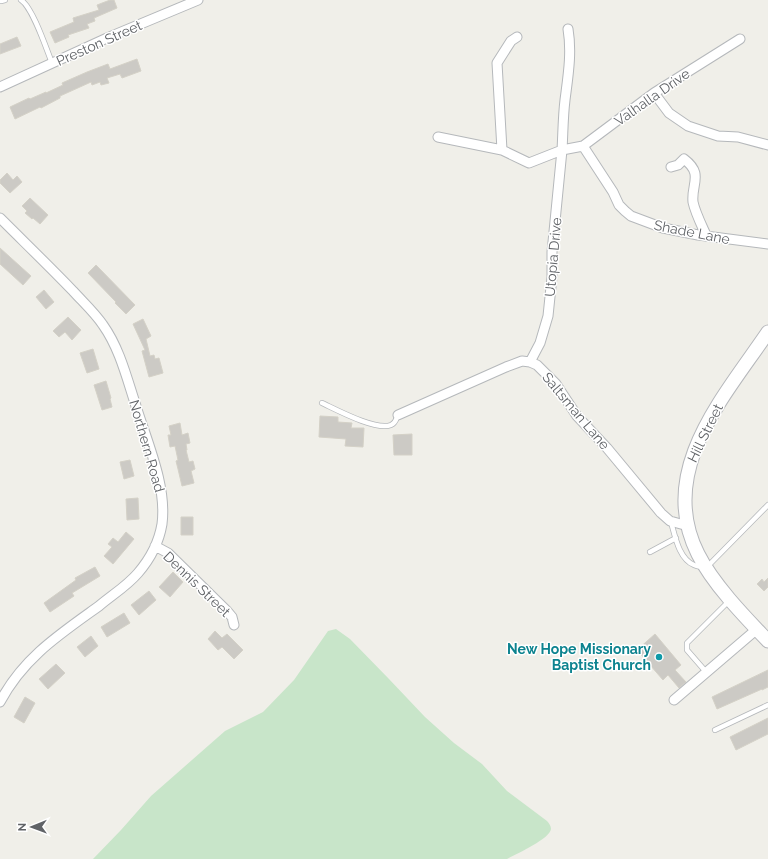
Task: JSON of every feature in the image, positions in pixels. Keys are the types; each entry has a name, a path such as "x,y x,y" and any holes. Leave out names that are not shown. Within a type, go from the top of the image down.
{"street":[{"name":"Preston Street","path":"0,87 198,0"},
{"path":"562,150 565,98 570,52 568,29"},
{"path":"502,150 497,63 511,41 517,37"},
{"name":"Valhalla Drive","path":"438,137 502,150 529,163 562,150 583,146 654,93 740,38"},
{"path":"654,93 669,113 688,126 718,136 738,137 768,145"},
{"name":"Shade Lane","path":"583,146 613,192 619,205 625,212 639,220 663,228 768,244"},
{"name":"Utopia Drive","path":"530,362 540,343 548,316 552,277 552,252 562,150"},
{"path":"671,167 678,165 684,159 691,164 696,180 693,202 706,235"},
{"name":"Northern Road","path":"0,218 94,314 110,335 116,347 151,455 159,482 162,510 162,524 159,538 147,562 129,582 28,661 11,682 0,702"},
{"name":"Hill Street","path":"768,332 715,411 697,443 690,460 686,477 684,509 692,540 706,568 731,600 768,641"},
{"name":"Saltsman Lane","path":"398,415 506,367 522,361 530,362 537,365 556,384 577,416 607,448 661,513 670,521 688,526"},
{"name":"Dennis Street","path":"155,546 168,553 227,611 232,617 234,625"},
{"path":"674,700 756,629"}],"lane":[{"path":"21,0 25,3 35,21 52,63"},
{"path":"322,403 373,425 391,425 396,422 398,415"},
{"path":"670,521 682,555 687,561 694,565 706,568 768,505"},
{"path":"650,552 676,538"},
{"path":"707,672 687,650 688,643 731,600"},
{"path":"715,730 768,705"}],"green space":[{"path":"336,629 350,639 425,717 454,743 482,764 507,791 547,821 551,828 549,833 539,842 507,859 93,859 151,796 225,731 263,712 294,680 328,631"}],"building":[{"path":"114,0 117,8 94,18 95,21 87,24 89,28 68,35 69,37 55,43 50,32 74,22 73,18 99,10 97,5"},
{"path":"17,37 21,46 0,54 0,44"},
{"path":"137,59 141,71 122,78 120,74 107,78 109,83 101,85 100,82 92,85 91,82 60,96 60,98 41,108 40,107 15,119 10,107 29,98 30,99 46,93 63,85 62,83 108,64 110,69"},
{"path":"7,173 13,180 17,176 22,182 10,193 0,183 0,180"},
{"path":"30,198 48,215 40,224 25,213 27,211 22,206"},
{"path":"0,248 31,276 23,285 0,264"},
{"path":"96,265 135,305 126,314 88,273"},
{"path":"44,290 54,302 46,309 36,297"},
{"path":"68,317 81,330 72,340 65,332 59,337 53,331"},
{"path":"143,319 151,336 146,339 150,356 154,355 155,359 159,358 163,373 149,377 142,351 145,350 133,324"},
{"path":"93,349 99,369 87,373 80,353"},
{"path":"106,381 112,407 102,410 94,385"},
{"path":"320,416 338,417 338,422 352,423 351,428 364,428 363,447 345,446 346,439 319,437"},
{"path":"180,423 182,435 188,433 190,443 186,444 186,450 189,462 193,461 195,469 191,471 194,483 182,486 176,461 178,460 175,446 170,447 168,435 171,435 169,426"},
{"path":"412,434 412,455 394,455 393,435"},
{"path":"130,460 134,476 124,479 120,462"},
{"path":"138,498 139,519 127,520 126,499"},
{"path":"181,517 193,517 193,535 181,535"},
{"path":"126,532 134,539 113,564 104,556 112,547 108,544 113,538 118,542"},
{"path":"95,567 100,576 72,593 74,596 50,612 44,603 76,580 75,578"},
{"path":"173,572 183,582 170,597 159,587"},
{"path":"768,578 768,587 764,591 757,584 762,579 764,582"},
{"path":"149,591 156,600 139,615 131,605"},
{"path":"124,613 130,623 107,637 101,627"},
{"path":"215,631 222,638 227,634 243,650 234,659 222,647 218,650 208,639"},
{"name":"New Hope Missionary Baptist Church","path":"655,634 681,665 675,670 686,682 679,688 668,675 663,680 637,650"},
{"path":"91,636 98,646 85,657 77,647"},
{"path":"56,664 65,673 48,689 39,679"},
{"path":"768,670 768,687 717,709 712,697"},
{"path":"25,697 35,703 24,723 14,717"},
{"path":"768,718 768,734 736,750 730,737"}],"place":[{"name":"New Hope Missionary Baptist Church","path":"659,657"}]}
